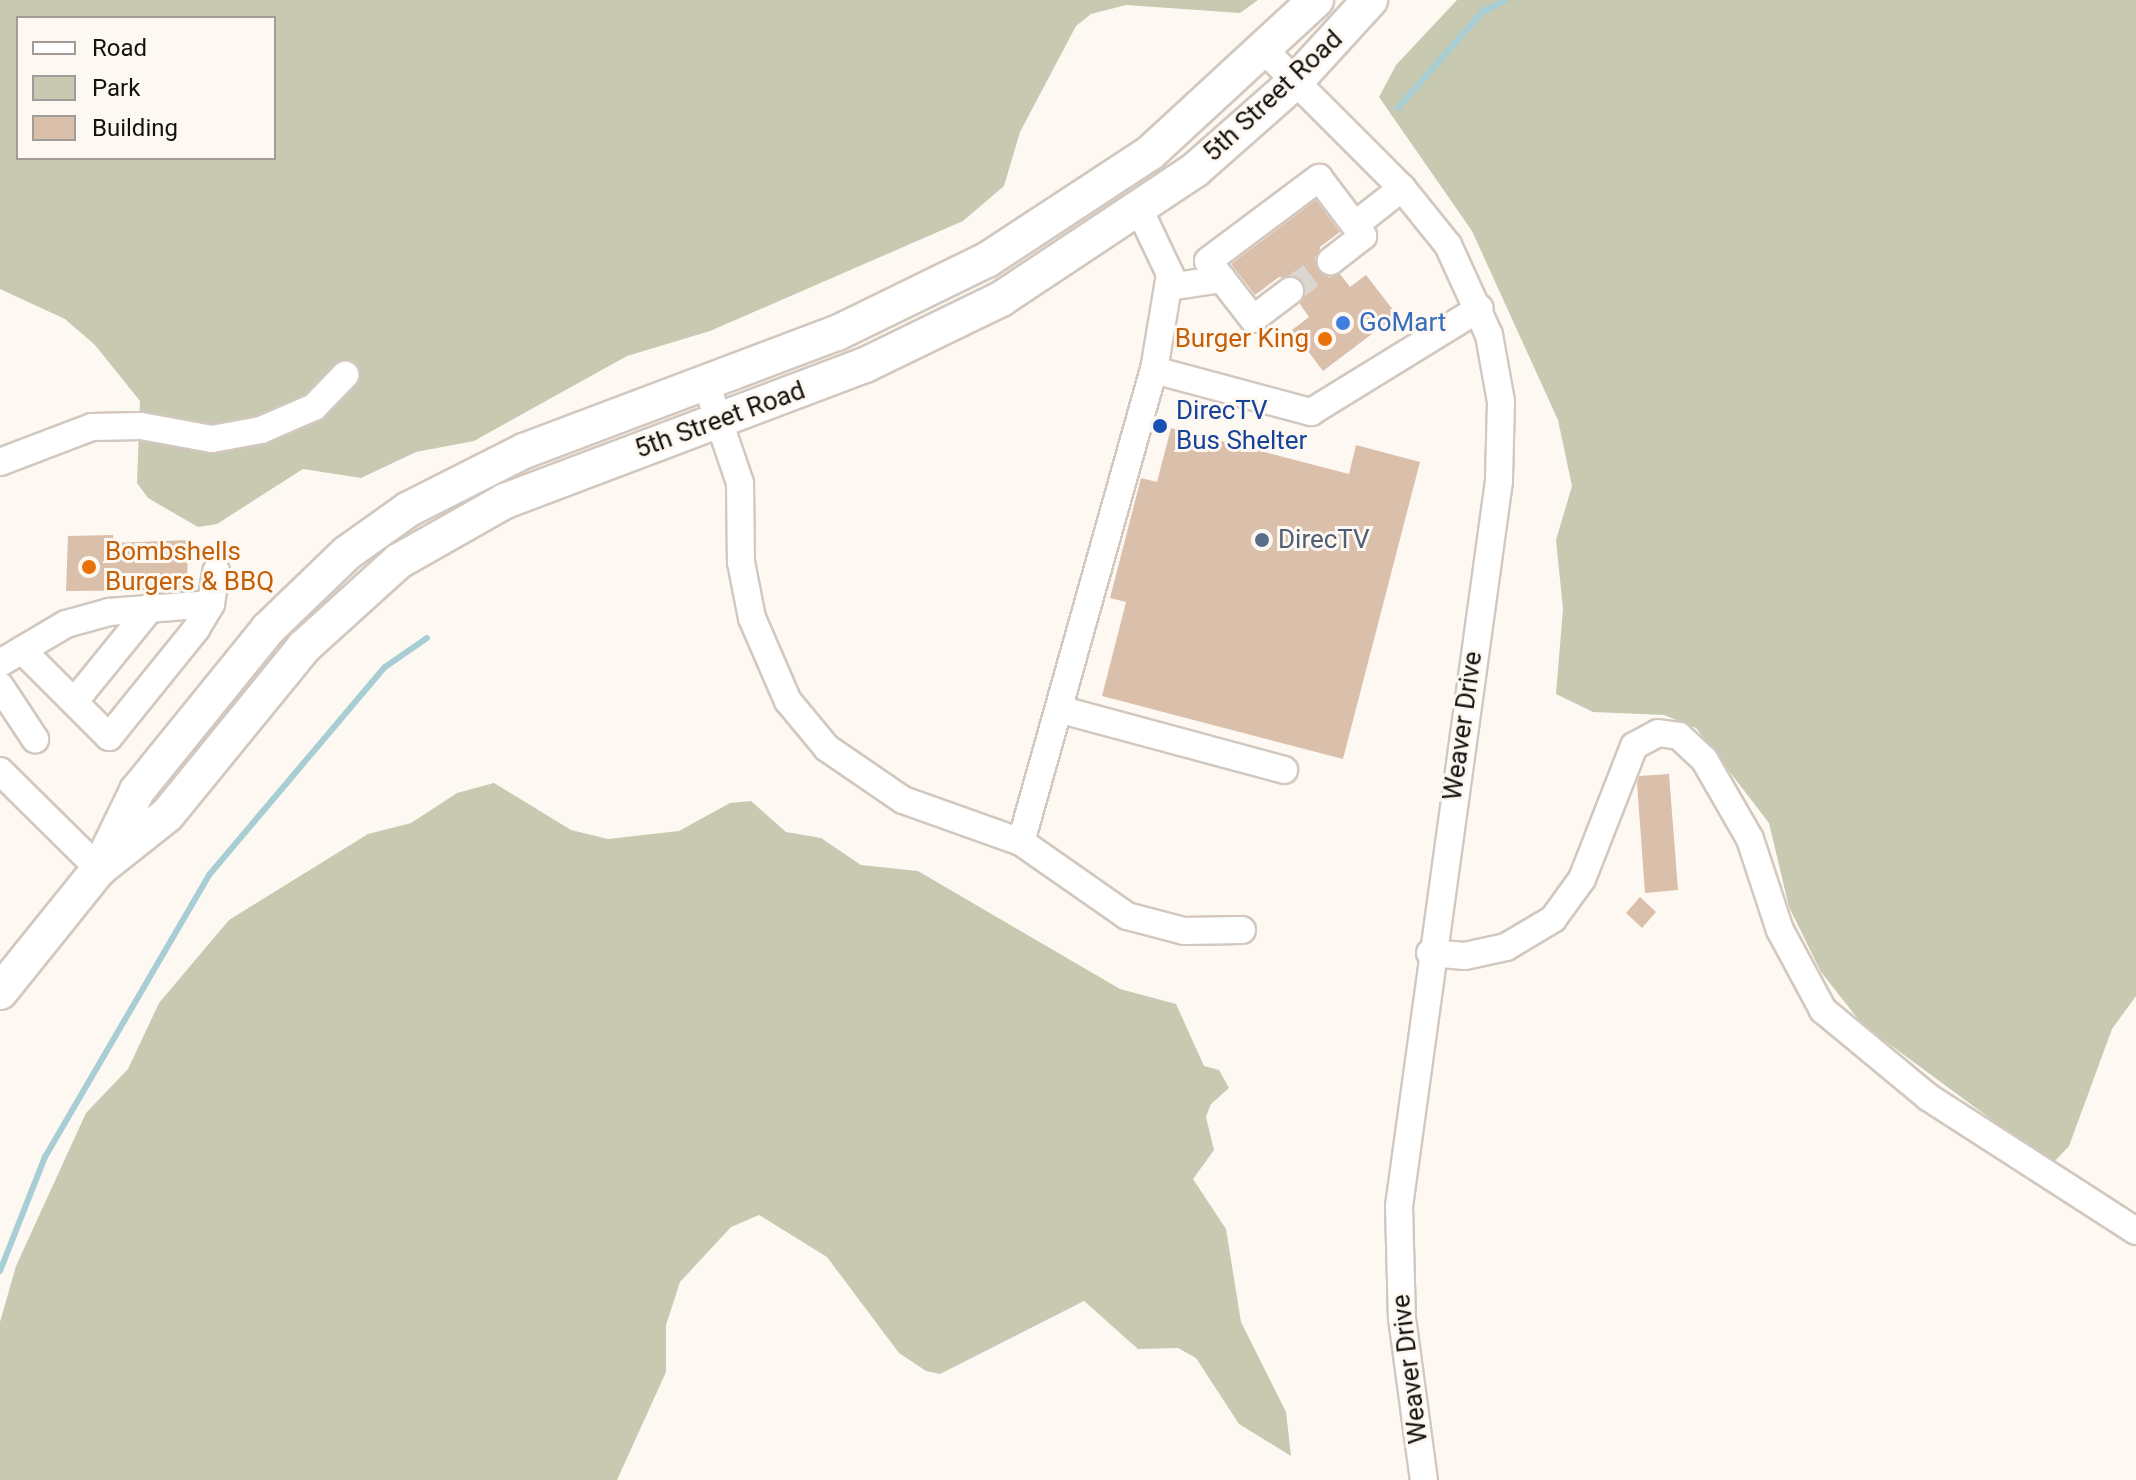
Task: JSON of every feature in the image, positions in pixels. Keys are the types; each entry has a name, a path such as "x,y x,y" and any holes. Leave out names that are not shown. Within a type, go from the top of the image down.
{"main road":[{"name":"5th Street Road","path":"99,869 137,791 268,629 347,553 480,472 930,291 1041,229 1150,153 1266,52 1316,0"},
{"name":"5th Street Road","path":"0,992 99,869 167,815 304,647 399,561 505,501 720,420 934,334 1140,211 1296,81 1370,0"}],"street":[{"name":"Weaver Drive","path":"1266,52 1402,188 1448,245 1480,308 1496,364 1502,438 1430,953 1398,1255 1424,1480"},
{"path":"1290,291 1253,319 1208,261 1319,178 1363,236 1331,261"},
{"path":"1355,225 1402,188"},
{"path":"1021,842 1062,710 1154,370 1169,287 1166,257 1140,211"},
{"path":"1169,287 1222,279"},
{"path":"1154,370 1311,412 1480,308"},
{"path":"0,462 92,427 141,426 212,439 261,430 314,407 345,375"},
{"path":"706,383 740,483 741,562 752,618 788,701 827,748 875,785 1021,842 1096,900 1139,921 1184,931 1242,930"},
{"path":"211,604 152,606 66,624 11,657 74,702 109,737 211,604 216,571"},
{"path":"74,702 152,606"},
{"path":"0,686 35,739"},
{"path":"1062,710 1284,770"},
{"path":"1430,953 1494,950 1553,919 1582,879 1634,746 1658,733 1679,736 1704,759 1750,839 1780,930 1823,1010 1928,1097 2136,1231"},
{"path":"0,771 99,869"}],"green space":[{"path":"0,0 1258,0 1240,13 1126,5 1091,14 1076,26 1020,132 1004,186 963,221 710,331 627,356 474,441 416,452 361,478 303,469 217,524 198,527 148,498 137,483 140,401 95,345 65,319 0,289"},
{"path":"1457,0 2136,0 2136,996 2112,1029 2069,1146 2052,1164 1862,1024 1821,972 1789,907 1769,823 1696,728 1664,715 1593,712 1556,694 1563,609 1556,540 1572,486 1558,420 1472,231 1379,97 1396,65"},
{"path":"494,783 571,830 608,839 679,831 730,803 751,801 786,832 821,838 861,865 918,871 1120,989 1176,1004 1204,1066 1219,1070 1229,1088 1211,1104 1206,1117 1214,1150 1193,1179 1226,1229 1241,1322 1286,1412 1291,1456 1239,1424 1196,1358 1178,1348 1138,1349 1084,1301 940,1374 926,1371 899,1353 827,1257 759,1215 731,1227 680,1282 666,1325 666,1372 617,1480 0,1480 0,1322 16,1266 86,1113 128,1069 159,1003 229,920 368,834 411,823 457,793"}],"building":[{"path":"1316,200 1340,232 1320,247 1318,270 1340,274 1350,287 1366,275 1397,315 1323,371 1292,330 1309,317 1300,304 1302,281 1279,277 1255,295 1231,264"},
{"name":"DirecTV","path":"1171,428 1349,474 1356,445 1420,462 1343,759 1102,696 1126,602 1110,598 1141,478 1157,482"},
{"path":"113,535 114,543 188,540 187,590 66,591 68,536"},
{"path":"1669,774 1678,890 1645,893 1637,783 1639,776"},
{"path":"1640,897 1656,912 1642,928 1626,913"}],"waterway":[{"path":"1398,108 1482,12 1506,0"},
{"path":"0,1271 45,1157 209,875 385,667 427,638"}],"tunnel":[{"path":"1290,291 1331,261"}],"place":[{"name":"GoMart","path":"1343,323"},
{"name":"Burger King","path":"1325,339"},
{"name":"DirecTV Bus Shelter","path":"1160,426"},
{"name":"DirecTV","path":"1262,540"},
{"name":"Bombshells Burgers & BBQ","path":"89,567"}]}
